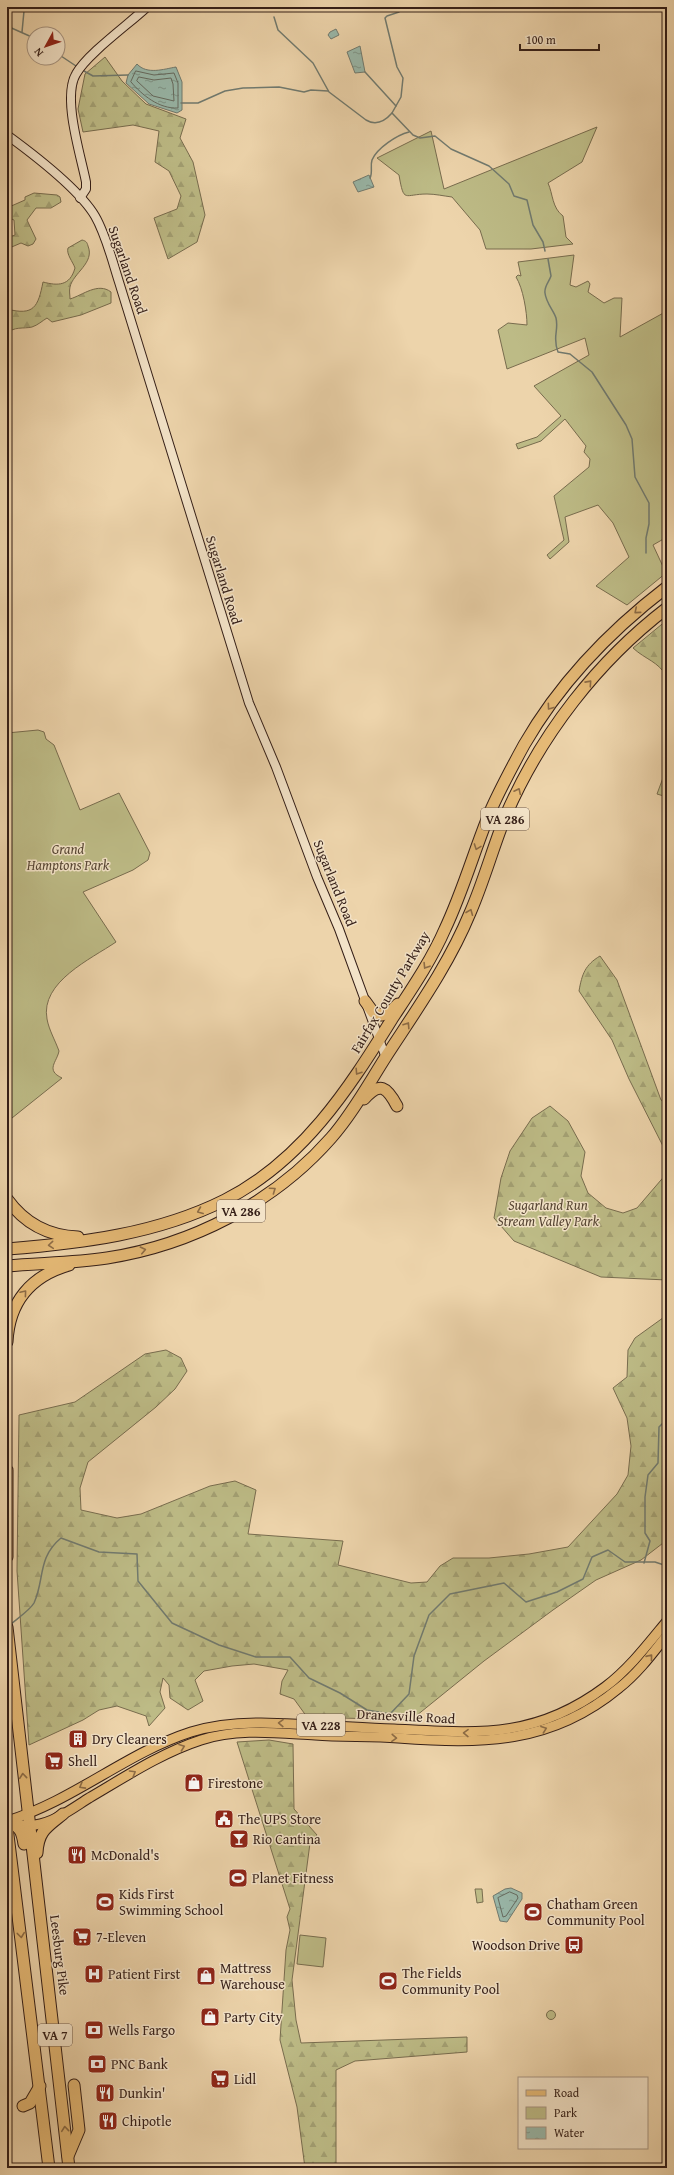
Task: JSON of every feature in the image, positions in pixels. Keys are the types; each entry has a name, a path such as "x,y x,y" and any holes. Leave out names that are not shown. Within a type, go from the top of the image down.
{"highway":[{"name":"Fairfax County Parkway","path":"7,1249 67,1244 103,1238 162,1225 198,1212 226,1200 266,1175 293,1152 319,1126 339,1101 414,986 445,929 490,813 525,743 554,702 592,655 628,619 667,587"},
{"name":"VA 286","path":"7,1266 105,1258 148,1249 188,1236 250,1206 306,1164 349,1116 456,944 472,910 506,815 538,754 582,691 614,655 667,608"},
{"path":"365,1001 377,1014 386,1014 393,1010 414,986"},
{"path":"349,1116 367,1095 376,1089 388,1091 397,1106"},
{"path":"7,1199 26,1219 49,1233 68,1237 103,1238"},
{"path":"7,1342 12,1312 19,1298 30,1286 48,1273 64,1266 105,1258"},
{"path":"7,1470 7,1556"},
{"name":"Leesburg Pike","path":"7,1627 36,1888 69,2162"},
{"path":"36,1888 39,1837 43,1830 63,1814"},
{"path":"7,1821 17,1826 22,1831 39,1955 49,1993"},
{"name":"VA 7","path":"7,1827 40,2085 49,2168"},
{"path":"23,2106 30,2103 40,2085"},
{"path":"69,2162 79,2130 74,2085"}],"main road":[{"name":"Dranesville Road","path":"7,1821 28,1815 148,1749 186,1734 231,1723 261,1723 468,1733 505,1730 528,1725 567,1710 605,1687 632,1662 667,1621"},
{"name":"Dranesville Road","path":"7,1821 29,1826 43,1823 63,1814 168,1753 202,1740 228,1734 270,1732 472,1742 507,1739 536,1732 576,1717 614,1692 641,1668 667,1635"}],"street":[{"path":"80,198 86,186 74,129 72,92 74,78 87,61 147,7"},
{"name":"Sugarland Road","path":"7,136 80,198 96,219 119,282 249,703 283,786 386,1058"}],"green space":[{"path":"105,57 122,81 146,104 186,119 180,138 193,162 205,215 197,242 168,259 154,218 177,209 181,196 169,171 155,162 159,131 133,125 83,132 78,109 85,74"},
{"path":"597,127 582,162 548,183 555,205 559,213 563,216 566,237 573,244 531,249 486,249 480,230 452,197 430,194 409,196 404,194 399,175 377,158 431,131 444,189"},
{"path":"34,193 57,195 60,197 61,202 51,208 36,208 27,220 36,239 33,244 28,246 21,243 7,249 7,238 15,235 14,220 7,217 7,205 9,207 25,200 25,197"},
{"path":"82,240 87,244 89,258 72,282 70,288 70,299 90,290 101,288 111,292 111,303 81,315 52,322 47,318 29,328 15,329 9,331 7,334 7,309 16,311 29,310 37,303 43,282 58,284 67,281 73,274 75,268 69,255 68,248"},
{"path":"574,255 570,285 576,287 588,281 590,284 588,292 604,303 614,298 622,298 620,337 667,311 667,537 653,545 666,573 627,605 596,586 629,557 613,523 598,505 565,517 569,542 550,559 547,555 564,540 554,496 589,467 590,459 584,452 586,446 565,419 541,441 518,449 516,444 537,437 561,416 534,386 589,355 585,338 507,369 498,330 508,323 527,325 524,300 521,287 516,277 518,275 521,276 518,262"},
{"path":"667,620 667,677 660,667 633,648"},
{"name":"Grand Hamptons Park","path":"38,730 44,732 46,739 54,745 80,810 119,793 150,853 148,860 133,870 83,892 116,942 81,964 59,983 51,994 47,1006 47,1019 59,1051 53,1069 57,1075 62,1078 7,1122 7,733"},
{"path":"667,767 667,797 657,794"},
{"path":"600,956 617,980 661,1100 667,1104 667,1154 629,1079 612,1040 579,991 585,970 595,959"},
{"name":"Sugarland Run Stream Valley Park","path":"550,1106 568,1121 585,1152 581,1176 588,1193 606,1208 623,1213 637,1208 667,1173 667,1280 601,1277 514,1241 494,1218 501,1178 510,1151 532,1118"},
{"path":"667,1315 667,1540 641,1560 596,1580 553,1610 484,1661 411,1720 307,1717 294,1699 280,1694 282,1681 288,1670 254,1664 204,1671 195,1680 203,1701 188,1710 170,1698 169,1685 163,1678 160,1692 165,1708 149,1726 146,1716 117,1706 99,1710 83,1720 29,1745 17,1571 19,1415 75,1402 145,1354 166,1350 181,1358 187,1371 175,1389 156,1407 88,1462 80,1488 81,1510 117,1518 141,1514 210,1486 235,1481 256,1490 248,1534 343,1541 338,1565 411,1583 427,1582 440,1566 453,1558 489,1558 529,1554 568,1547 617,1494 628,1475 631,1446 627,1418 613,1388 627,1377 628,1350 635,1338"},
{"path":"269,1740 293,1744 294,1809 317,1835 310,1843 292,1980 296,2020 301,2043 467,2037 467,2052 355,2061 336,2070 336,2163 339,2168 305,2168 297,2107 280,2040 286,1950 290,1930 287,1917 290,1909 237,1742"},
{"path":"475,1889 482,1889 483,1902 477,1903"},
{"path":"300,1935 326,1938 323,1967 297,1964"},
{"path":"551,2010 556,2015 551,2020 546,2015"}],"water":[{"path":"336,29 339,35 331,39 328,35"},
{"path":"360,46 365,72 355,73 347,52"},
{"path":"137,64 151,70 176,67 182,82 182,110 177,113 149,104 126,83 128,75"},
{"path":"369,175 374,187 358,192 353,182"},
{"path":"511,1888 522,1893 522,1899 507,1922 500,1921 493,1896 505,1889"},
{"name":"Chatham Green Community Pool","path":"533,1906 537,1908 539,1912 537,1916 533,1918 529,1916 527,1912 529,1908"},
{"name":"The Fields Community Pool","path":"391,1976 392,1987 384,1987 385,1977"}],"waterway":[{"path":"392,113 401,97 403,78 397,67 385,18 399,12 401,7"},
{"path":"22,32 24,11"},
{"path":"274,17 278,30 313,63 329,92 366,120 377,123 392,113 413,135 420,138 435,136 451,149 489,166 509,184 514,196 527,200 533,225 543,242 545,251"},
{"path":"7,26 26,34"},
{"path":"66,59 76,66"},
{"path":"84,71 93,76 128,75"},
{"path":"365,72 396,106"},
{"path":"181,103 198,103 225,91 243,88 279,87 304,92 311,90 328,91"},
{"path":"370,178 372,160 378,151 393,139 409,132"},
{"path":"548,259 551,276 546,286 545,293 556,318 556,347 558,352 570,354 592,372 626,425 632,439 635,477 649,503 649,524 646,538 646,553"},
{"path":"644,1563 650,1541 645,1533 645,1497 648,1475 658,1463 659,1427 667,1419"},
{"path":"11,1624 34,1603 48,1553 61,1538 99,1552 137,1554 138,1581 172,1623 219,1645 256,1657 290,1657 309,1678 340,1693 367,1710 390,1714 409,1694 414,1656 429,1615 450,1594 504,1583 526,1602 557,1592 583,1579 592,1557 608,1550 625,1562 655,1562 667,1566"}],"place":[{"name":"Dry Cleaners","path":"78,1739"},
{"name":"Shell","path":"54,1761"},
{"name":"Firestone","path":"194,1783"},
{"name":"The UPS Store","path":"224,1819"},
{"name":"Rio Cantina","path":"239,1839"},
{"name":"McDonald's","path":"77,1855"},
{"name":"Planet Fitness","path":"238,1878"},
{"name":"Kids First Swimming School","path":"105,1902"},
{"name":"Chatham Green Community Pool","path":"533,1912"},
{"name":"7-Eleven","path":"82,1937"},
{"name":"Woodson Drive","path":"574,1945"},
{"name":"Patient First","path":"94,1974"},
{"name":"Mattress Warehouse","path":"206,1976"},
{"name":"The Fields Community Pool","path":"388,1981"},
{"name":"Party City","path":"210,2017"},
{"name":"Wells Fargo","path":"94,2030"},
{"name":"PNC Bank","path":"97,2064"},
{"name":"Lidl","path":"220,2079"},
{"name":"Dunkin'","path":"105,2093"},
{"name":"Chipotle","path":"108,2121"}]}
